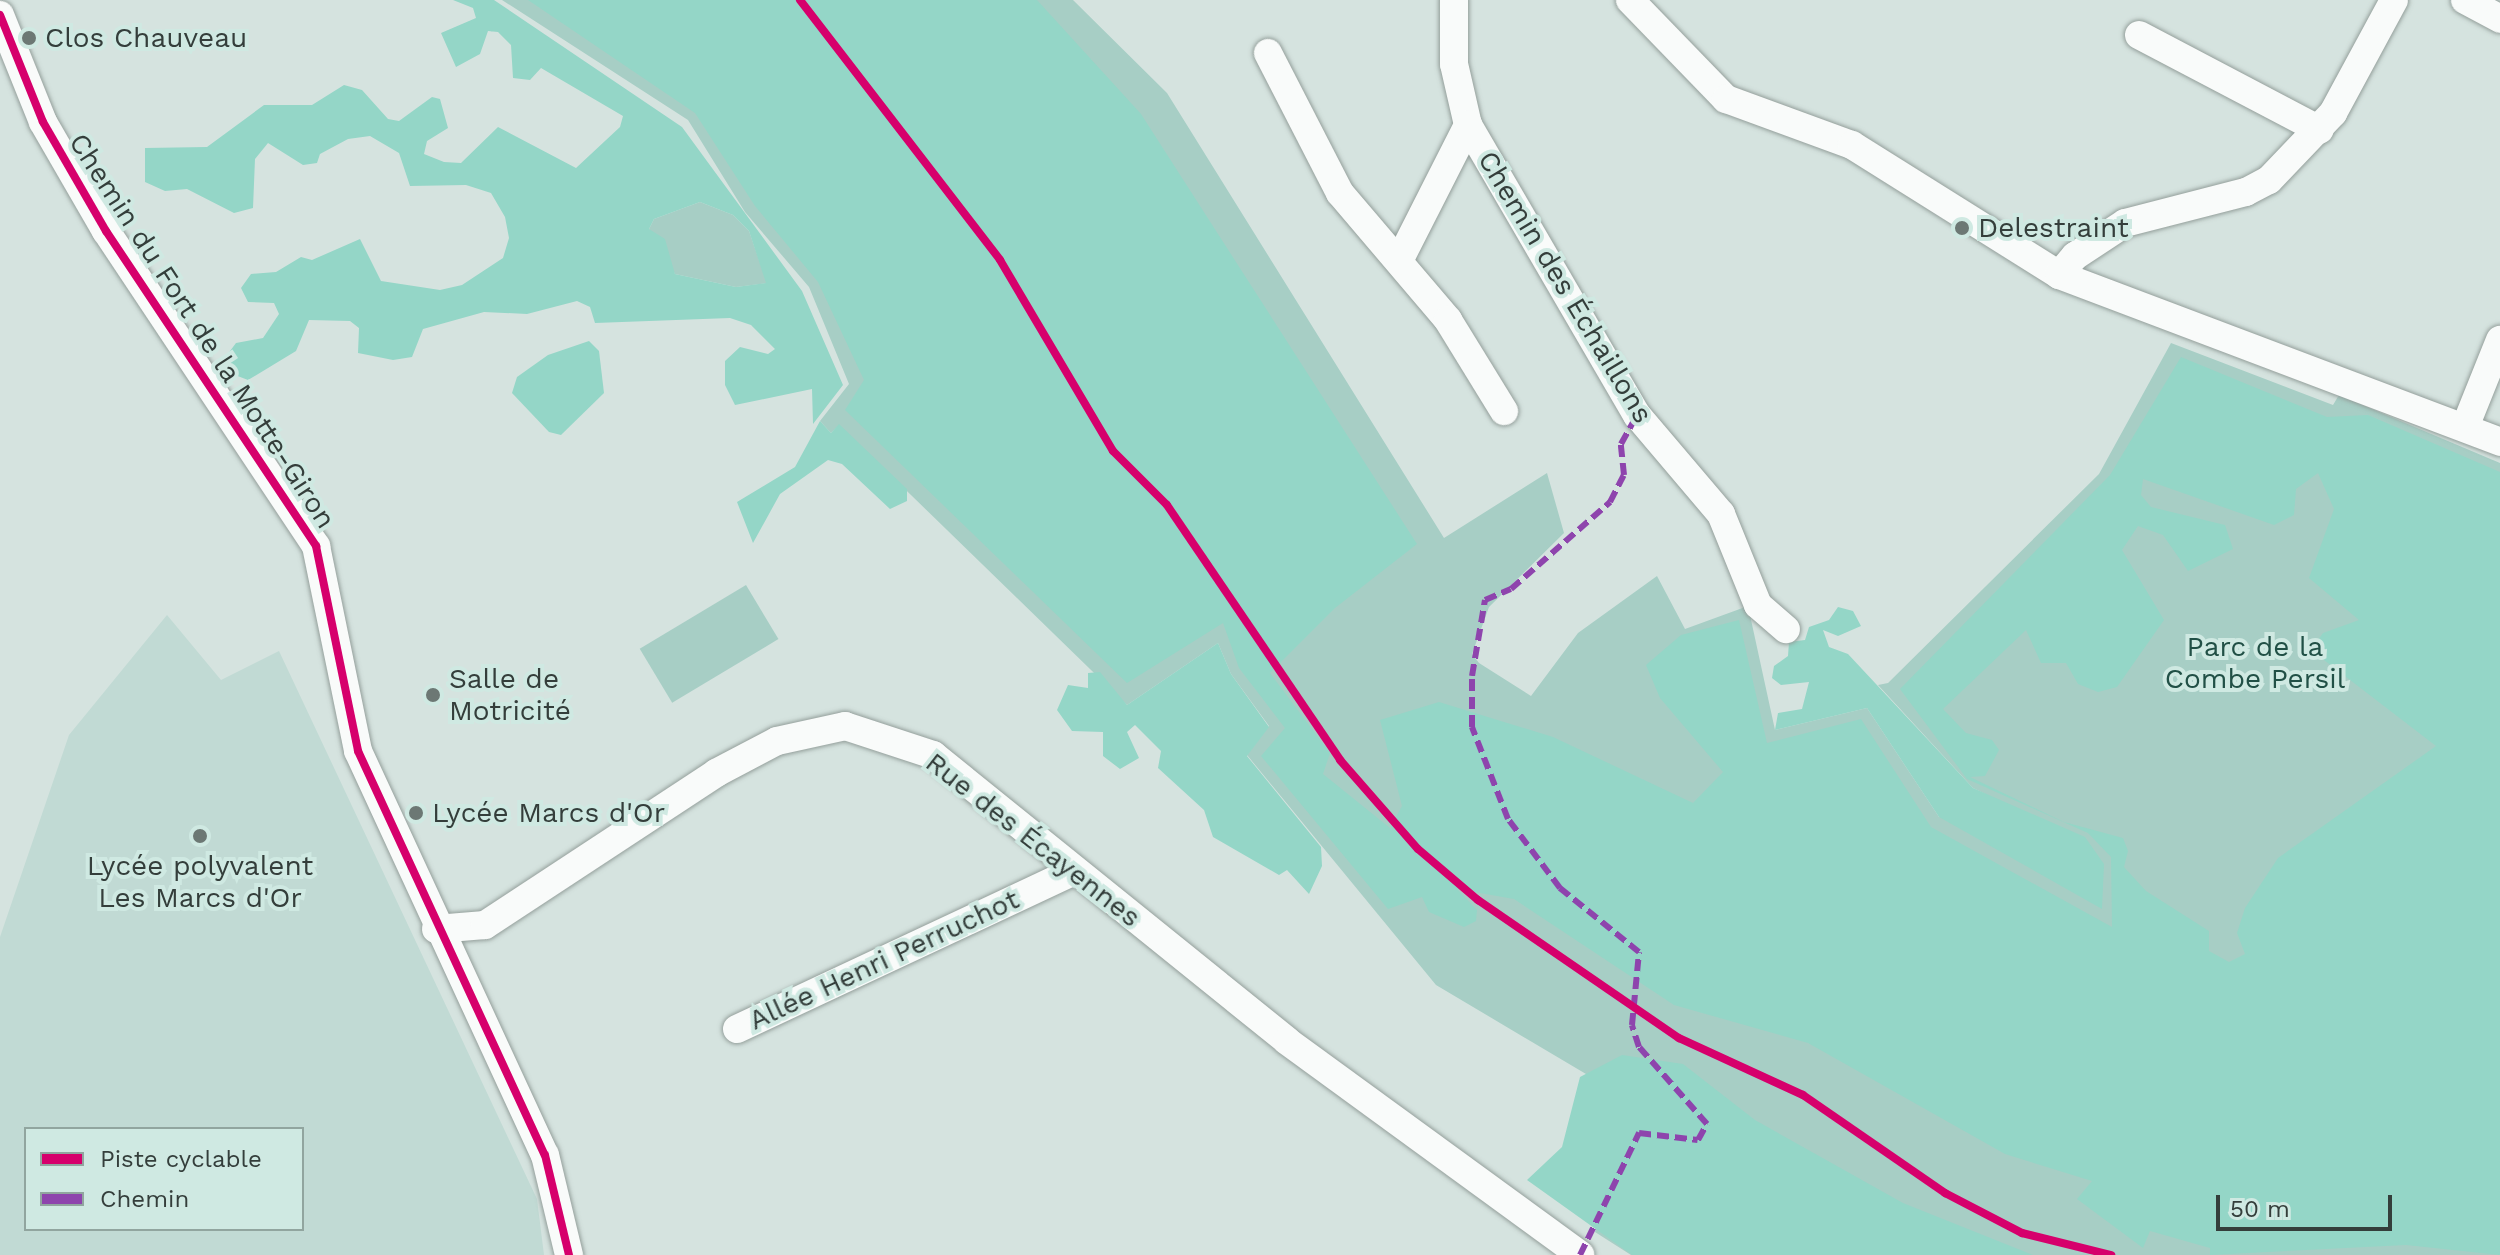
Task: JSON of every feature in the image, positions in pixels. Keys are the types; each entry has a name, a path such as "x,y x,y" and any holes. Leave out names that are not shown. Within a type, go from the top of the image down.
{"street":[{"name":"Chemin des Échaillons","path":"1454,0 1454,64 1468,125 1637,415 1721,514 1758,605 1786,629"},
{"path":"1630,0 1726,99 1852,145 2059,275 2500,442"},
{"path":"2059,275 2075,256 2125,223 2260,186 2320,130 2394,0"},
{"path":"2465,0 2500,19"},
{"name":"Chemin du Fort de la Motte-Giron","path":"0,15 43,122 106,231 316,546 347,721 436,929 545,1155 569,1255"},
{"path":"2139,35 2320,130"},
{"path":"1268,53 1340,193 1448,320 1504,411"},
{"path":"1399,261 1468,125"},
{"path":"2465,427 2500,340"},
{"name":"Rue des Écayennes","path":"436,929 485,925 716,773 777,741 845,726 933,755 1287,1041 1580,1255"},
{"name":"Allée Henri Perruchot","path":"737,1029 1075,871"}],"shaded area":[{"name":"Lycée polyvalent Les Marcs d'Or","path":"167,615 221,680 279,651 537,1199 544,1255 0,1255 0,937 69,735"}],"green space":[{"path":"453,0 494,0 682,127 802,291 843,385 813,424 812,389 735,405 725,385 725,361 740,347 768,354 775,349 751,325 730,318 595,323 590,307 577,301 527,314 484,312 423,329 412,357 393,360 358,353 359,328 350,321 309,320 296,351 248,380 235,375 227,355 236,343 263,338 279,314 274,303 248,302 241,288 251,274 276,272 301,257 312,260 360,239 381,281 440,290 462,285 503,258 509,238 505,217 491,193 466,185 410,186 399,153 370,136 348,139 320,154 317,163 303,165 268,143 255,159 253,208 234,213 187,189 165,191 145,182 145,148 207,147 264,105 312,105 344,85 362,90 388,119 399,121 432,97 440,99 448,128 427,141 424,154 444,162 461,163 498,127 576,168 620,127 623,116 541,68 530,80 513,78 511,45 498,32 488,31 480,54 456,67 441,33 476,18 473,8","holes":["700,202 733,215 749,231 766,283 736,287 675,274 665,239 649,229 654,219"]},
{"name":"Parc de la Combe Persil","path":"502,0 1073,0 1167,93 1444,538 1547,473 1564,533 1489,607 1472,654 1479,663 1531,696 1578,633 1657,576 1685,629 1748,606 1775,730 1867,708 1939,817 2022,812 1973,788 1878,685 1888,683 2099,474 2171,343 2333,405 2339,395 2500,463 2500,1255 1631,1255 1595,1232 1637,1096 1586,1074 1436,985 1247,755 1269,726 1231,674 1218,643 1127,705 839,425 831,433 820,421 849,384 809,287 745,212 688,120"},
{"name":"Parc de la Combe Persil","path":"528,0 1037,0 1141,114 1417,544 1335,608 1270,673 1330,753 1323,774 1390,828 1402,806 1380,720 1439,702 1553,737 1693,803 1723,772 1660,698 1646,665 1681,635 1739,620 1767,743 1861,719 1931,827 2112,927 2111,857 2088,833 1967,779 1900,689 2110,475 2181,357 2327,417 2368,415 2500,472 2500,1255 2406,1245 2210,1255 2210,1248 2150,1231 2143,1248 2077,1199 2092,1181 2005,1154 1808,1043 1674,1005 1514,899 1457,889 1477,910 1476,921 1464,927 1429,912 1422,897 1388,909 1261,756 1285,728 1239,668 1223,623 1127,683 845,410 864,380 818,282 755,206 695,113","holes":["2318,473 2334,509 2309,578 2359,620 2323,633 2311,650 2436,746 2278,858 2245,908 2237,933 2245,954 2229,962 2209,951 2209,931 2146,891 2124,867 2128,851 2123,838 2064,822 1970,777 1985,776 1999,750 1992,740 1966,733 1943,709 2026,630 2041,663 2066,663 2078,684 2098,692 2117,687 2164,620 2122,550 2138,526 2163,535 2188,571 2233,549 2225,525 2151,507 2141,495 2143,479 2274,525 2294,515 2296,489"]},
{"path":"700,202 733,215 749,231 767,283 736,287 675,274 649,229 654,219"},
{"path":"589,341 599,351 604,393 561,435 549,432 512,393 517,377 548,355"},
{"path":"820,421 831,433 839,424 907,489 907,501 890,509 842,464 828,460 780,494 753,543 737,502 795,467"},
{"path":"746,585 778,639 672,703 640,649"},
{"path":"1838,607 1853,611 1861,626 1838,636 1823,630 1829,647 1848,654 1973,788 2085,837 2104,864 2102,909 1939,817 1867,708 1775,730 1778,713 1802,709 1809,682 1781,685 1772,678 1774,666 1788,656 1789,642 1805,640 1809,627 1829,620"},
{"path":"1218,643 1231,674 1269,727 1247,756 1321,847 1322,866 1309,894 1287,870 1279,875 1213,837 1204,810 1158,768 1161,751 1135,725 1127,732 1139,758 1120,769 1103,756 1103,732 1072,731 1057,710 1068,685 1088,688 1088,673 1100,672 1127,705"},
{"path":"1622,1055 1683,1064 1755,1120 1903,1203 2033,1255 1632,1255 1527,1180 1562,1147 1580,1077"}],"marked path":[{"path":"1580,1255 1639,1133 1698,1140 1707,1124 1639,1047 1632,1025 1639,952 1560,888 1508,819 1472,727 1472,676 1485,600 1511,589 1610,502 1624,475 1621,444 1637,415"}],"cycle path":[{"path":"800,0 1000,260 1113,451 1167,505 1340,760 1418,849 1478,900 1679,1038 1803,1095 1945,1193 2022,1233 2111,1255"},
{"path":"0,15 43,122 106,231 316,546 358,751 545,1155 569,1255"}],"place":[{"name":"Clos Chauveau","path":"29,38"},
{"name":"Delestraint","path":"1962,228"},
{"name":"Salle de Motricité","path":"433,695"},
{"name":"Lycée Marcs d'Or","path":"416,813"},
{"name":"Lycée polyvalent Les Marcs d'Or","path":"200,836"}]}
